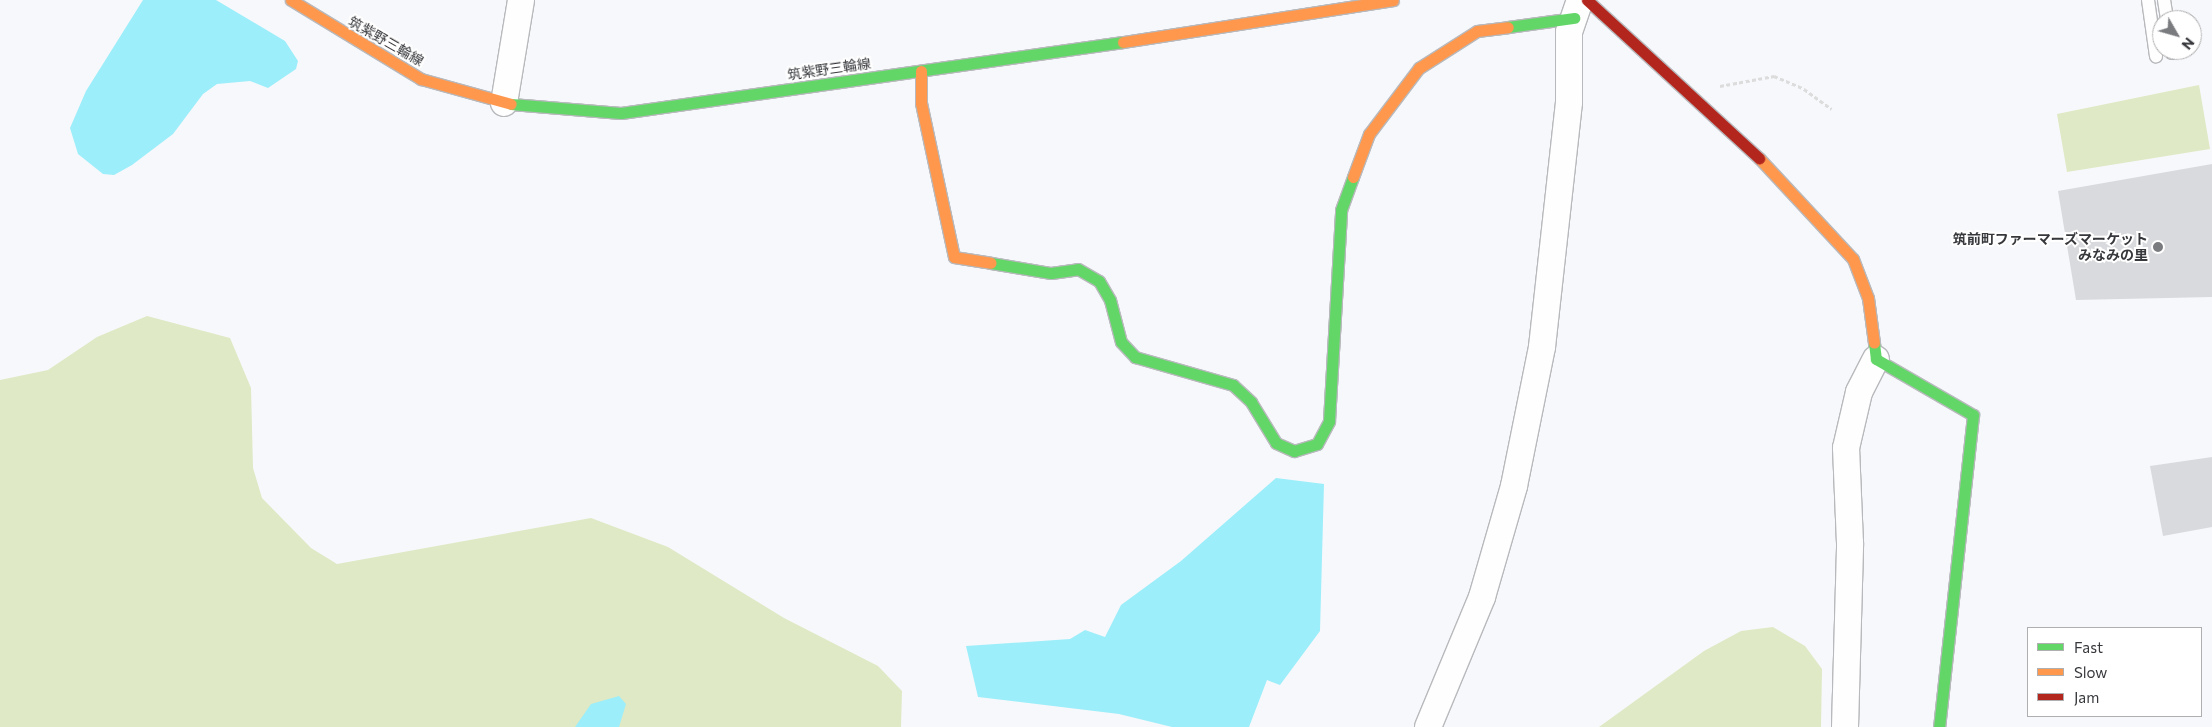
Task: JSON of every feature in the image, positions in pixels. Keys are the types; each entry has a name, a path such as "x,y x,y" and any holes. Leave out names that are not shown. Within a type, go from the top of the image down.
{"street":[{"name":"筑紫野三輪線","path":"291,0 420,79 504,103 621,113 921,71 1393,0"},
{"path":"504,103 521,0"},
{"path":"921,71 921,104 954,257 1051,273 1078,269 1099,281 1110,300 1122,342 1135,357 1233,385 1251,402 1276,443 1294,451 1316,444 1329,421 1341,210 1369,134 1419,68 1452,44 1477,31 1580,6"},
{"path":"1580,6 1695,100 1780,178 1853,259 1868,298 1876,360 1859,392 1846,448 1850,543 1845,727"},
{"path":"1428,727 1482,597 1514,486 1542,347 1580,6"},
{"path":"1876,360 1973,415 1939,727"}],"lane":[{"path":"2148,0 2152,28"}],"path":[{"path":"1695,100 1746,78 1774,76 1804,89 1832,109"}],"green space":[{"path":"2199,85 2210,149 2067,172 2057,114"},
{"path":"147,316 230,338 251,388 253,468 262,498 311,548 337,564 591,518 668,547 784,618 878,666 902,691 901,727 0,727 0,380 48,370 97,337"},
{"path":"1773,627 1805,646 1822,669 1821,727 1599,727 1704,651 1741,631"}],"water":[{"path":"143,0 216,0 285,41 298,61 296,69 268,88 250,81 217,84 203,94 173,134 132,165 114,175 103,174 78,154 70,128 86,91"},
{"path":"1276,478 1324,484 1320,631 1280,685 1267,680 1249,727 1172,727 1119,714 978,697 966,646 1070,639 1085,630 1105,637 1121,605 1181,561"},
{"path":"619,696 626,704 619,727 575,727 591,704"}],"building":[{"path":"2212,164 2212,297 2076,300 2058,191"},
{"path":"2212,457 2212,527 2163,536 2150,466"}],"traffic: fast":[{"path":"1508,27 1574,18"},
{"path":"511,104 621,113 1123,42"},
{"path":"991,263 1051,273 1078,269 1099,281 1110,300 1121,342 1135,357 1233,385 1251,402 1276,443 1294,451 1317,444 1329,421 1341,210 1353,177"},
{"path":"1874,343 1876,359 1973,415 1939,727"}],"traffic: slow":[{"path":"291,0 421,79 511,104"},
{"path":"1123,42 1393,0"},
{"path":"1353,177 1369,134 1419,68 1477,31 1508,27"},
{"path":"921,71 921,103 954,257 991,263"},
{"path":"1759,158 1853,259 1868,298 1874,343"}],"traffic: jam":[{"path":"1587,0 1759,158"}],"place":[{"name":"筑前町ファーマーズマーケット みなみの里","path":"2158,247"}]}
